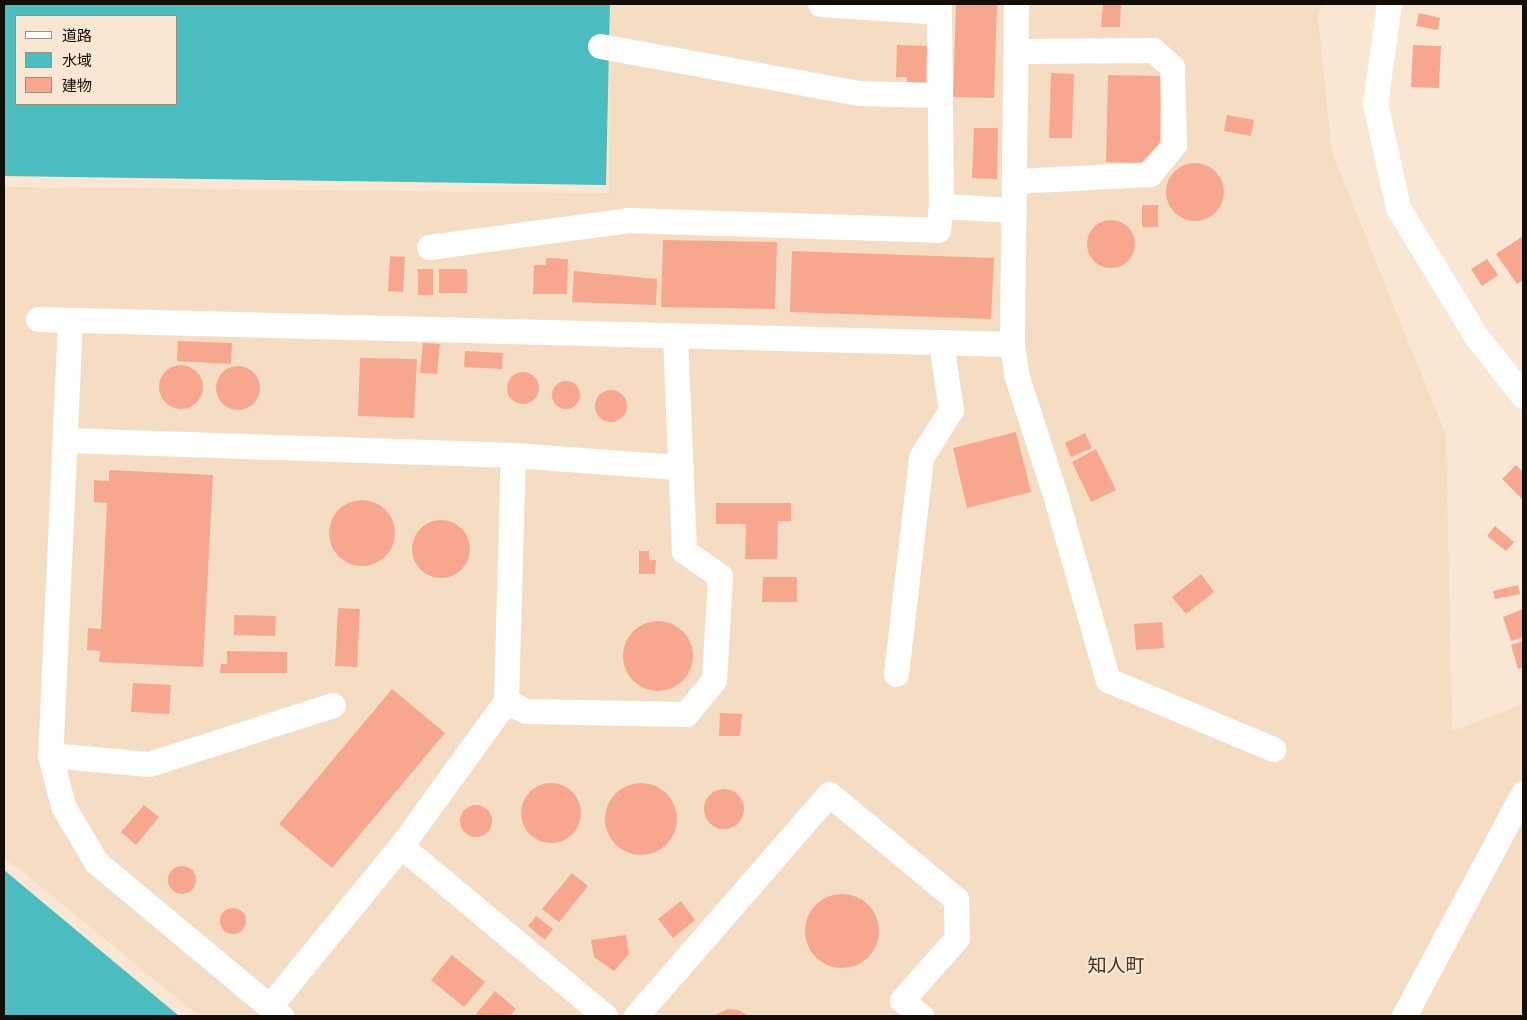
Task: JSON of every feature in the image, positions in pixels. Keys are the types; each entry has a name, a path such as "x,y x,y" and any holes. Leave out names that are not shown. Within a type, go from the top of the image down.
{"street":[{"path":"429,248 628,220 938,230 941,206 939,8 820,4"},
{"path":"1016,4 1012,344 1016,374 1056,498 1108,680 1273,748"},
{"path":"1388,4 1375,103 1398,208 1476,336 1523,396"},
{"path":"600,46 859,93 939,95"},
{"path":"1014,181 1150,174 1174,144 1172,67 1153,50 1016,51"},
{"path":"941,206 1014,210"},
{"path":"38,319 1012,344"},
{"path":"70,320 50,755 63,806 96,862 275,1011 401,846 506,701 513,455"},
{"path":"506,701 526,712 686,714 714,680 720,576 684,551 678,467 675,335"},
{"path":"896,674 921,457 951,410 941,342"},
{"path":"64,440 513,455 678,467"},
{"path":"50,755 149,764 333,705"},
{"path":"1404,1016 1523,793"},
{"path":"636,1016 829,794 956,899 957,938 902,1000 921,1016"},
{"path":"401,846 605,1016"}],"shaded area":[{"path":"610,4 1322,4 1318,18 1332,152 1446,435 1452,731 1523,704 1523,1016 199,1016 4,857 4,187 609,193"}],"water":[{"path":"4,4 610,4 606,185 4,176"},
{"path":"4,870 179,1016 4,1016"}],"building":[{"path":"956,4 997,4 994,98 953,97"},
{"path":"1103,4 1121,4 1120,27 1101,27"},
{"path":"1419,13 1440,18 1438,30 1416,26"},
{"path":"897,45 927,46 926,88 907,88 907,77 896,77"},
{"path":"1413,45 1441,46 1439,88 1411,87"},
{"path":"1051,73 1074,74 1072,138 1049,138"},
{"path":"1108,75 1161,76 1160,143 1141,163 1106,162"},
{"path":"1227,115 1254,120 1251,136 1224,131"},
{"path":"974,128 998,128 997,179 972,178"},
{"path":"1195,163 1211,168 1219,176 1224,192 1219,208 1211,216 1195,221 1179,216 1171,208 1166,192 1171,176 1179,168"},
{"path":"1142,205 1158,205 1158,227 1142,227"},
{"path":"1106,220 1116,220 1125,224 1131,230 1135,244 1131,258 1125,264 1116,268 1106,268 1097,264 1091,258 1087,249 1087,239 1091,230 1097,224"},
{"path":"1523,236 1523,280 1517,284 1496,254"},
{"path":"663,240 777,242 775,309 661,307"},
{"path":"792,251 994,258 991,319 790,312"},
{"path":"390,256 405,257 403,292 388,291"},
{"path":"546,258 568,259 567,294 533,294 534,265 546,265"},
{"path":"1487,259 1498,275 1482,286 1471,269"},
{"path":"418,269 433,269 433,295 418,295"},
{"path":"439,269 467,269 467,293 439,293"},
{"path":"574,271 657,279 656,305 572,302"},
{"path":"178,341 232,343 231,364 177,361"},
{"path":"423,343 440,344 437,374 420,373"},
{"path":"465,351 503,353 502,369 464,367"},
{"path":"360,358 417,359 414,418 358,416"},
{"path":"185,365 197,371 202,378 202,396 197,403 190,408 177,409 169,406 162,399 159,383 162,375 169,368"},
{"path":"234,366 242,366 254,372 260,388 254,404 242,410 234,410 222,404 216,392 216,384 222,372"},
{"path":"523,372 535,376 539,388 535,400 523,404 511,400 507,388 511,376"},
{"path":"566,381 576,385 580,395 576,405 566,409 556,405 552,395 556,385"},
{"path":"611,390 622,395 627,406 622,417 611,422 600,417 595,406 600,395"},
{"path":"1016,432 1031,492 967,508 953,448"},
{"path":"1085,433 1092,448 1071,457 1065,443"},
{"path":"1096,449 1116,490 1091,502 1072,462"},
{"path":"1516,465 1523,472 1523,500 1502,479"},
{"path":"109,470 213,475 203,667 99,662 100,651 87,650 88,628 101,629 107,503 94,502 94,480 109,481"},
{"path":"362,500 375,503 385,510 392,520 395,533 392,546 385,556 375,563 362,566 349,563 339,556 332,546 329,533 332,520 339,510 349,503"},
{"path":"716,503 791,503 791,521 778,521 777,559 745,559 746,524 716,524"},
{"path":"441,520 452,522 465,533 470,549 468,560 457,573 441,578 430,576 417,565 412,549 414,538 425,525"},
{"path":"1495,526 1514,542 1506,551 1487,536"},
{"path":"639,551 649,551 649,560 656,560 655,574 639,574"},
{"path":"1201,574 1214,592 1186,614 1172,597"},
{"path":"763,577 797,577 797,602 762,602"},
{"path":"1518,585 1520,594 1495,599 1493,591"},
{"path":"338,608 360,609 357,667 335,666"},
{"path":"1523,609 1523,637 1511,641 1503,617"},
{"path":"234,615 276,616 275,636 234,635"},
{"path":"658,621 677,627 687,637 693,656 687,675 677,685 658,691 639,685 629,675 623,656 629,637 639,627"},
{"path":"1162,622 1164,648 1136,650 1134,624"},
{"path":"1523,641 1523,667 1518,669 1511,645"},
{"path":"227,651 287,652 287,673 220,673 221,664 227,664"},
{"path":"133,683 171,685 169,714 131,712"},
{"path":"392,689 445,733 332,868 279,824"},
{"path":"720,713 742,714 740,736 719,736"},
{"path":"545,783 557,783 568,788 576,796 581,807 579,825 568,838 557,843 545,843 534,838 526,830 521,819 521,807 526,796 534,788"},
{"path":"641,783 661,789 671,799 677,819 671,839 661,849 641,855 621,849 611,839 605,819 611,799 621,789"},
{"path":"724,789 738,795 744,809 738,823 724,829 710,823 704,809 710,795"},
{"path":"144,805 159,817 136,845 121,832"},
{"path":"476,805 482,806 487,810 491,815 491,827 487,832 482,836 476,837 470,836 465,832 461,827 460,821 461,815 465,810 470,806"},
{"path":"182,866 192,870 196,880 192,890 182,894 172,890 168,880 172,870"},
{"path":"572,873 588,886 559,922 542,909"},
{"path":"842,894 856,897 868,905 876,917 879,931 876,945 868,957 856,965 842,968 828,965 816,957 808,945 805,931 808,917 816,905 828,897"},
{"path":"681,901 695,920 673,938 658,919"},
{"path":"233,908 242,912 246,921 242,930 233,934 224,930 220,921 224,912"},
{"path":"536,916 553,929 545,940 528,926"},
{"path":"626,935 629,954 614,971 594,957 591,940"},
{"path":"452,955 485,982 464,1007 431,980"},
{"path":"495,991 516,1009 510,1016 479,1016 476,1014"},
{"path":"728,1009 738,1010 749,1016 713,1016"}],"district":[{"name":"知人町","path":"1116,966"}]}
